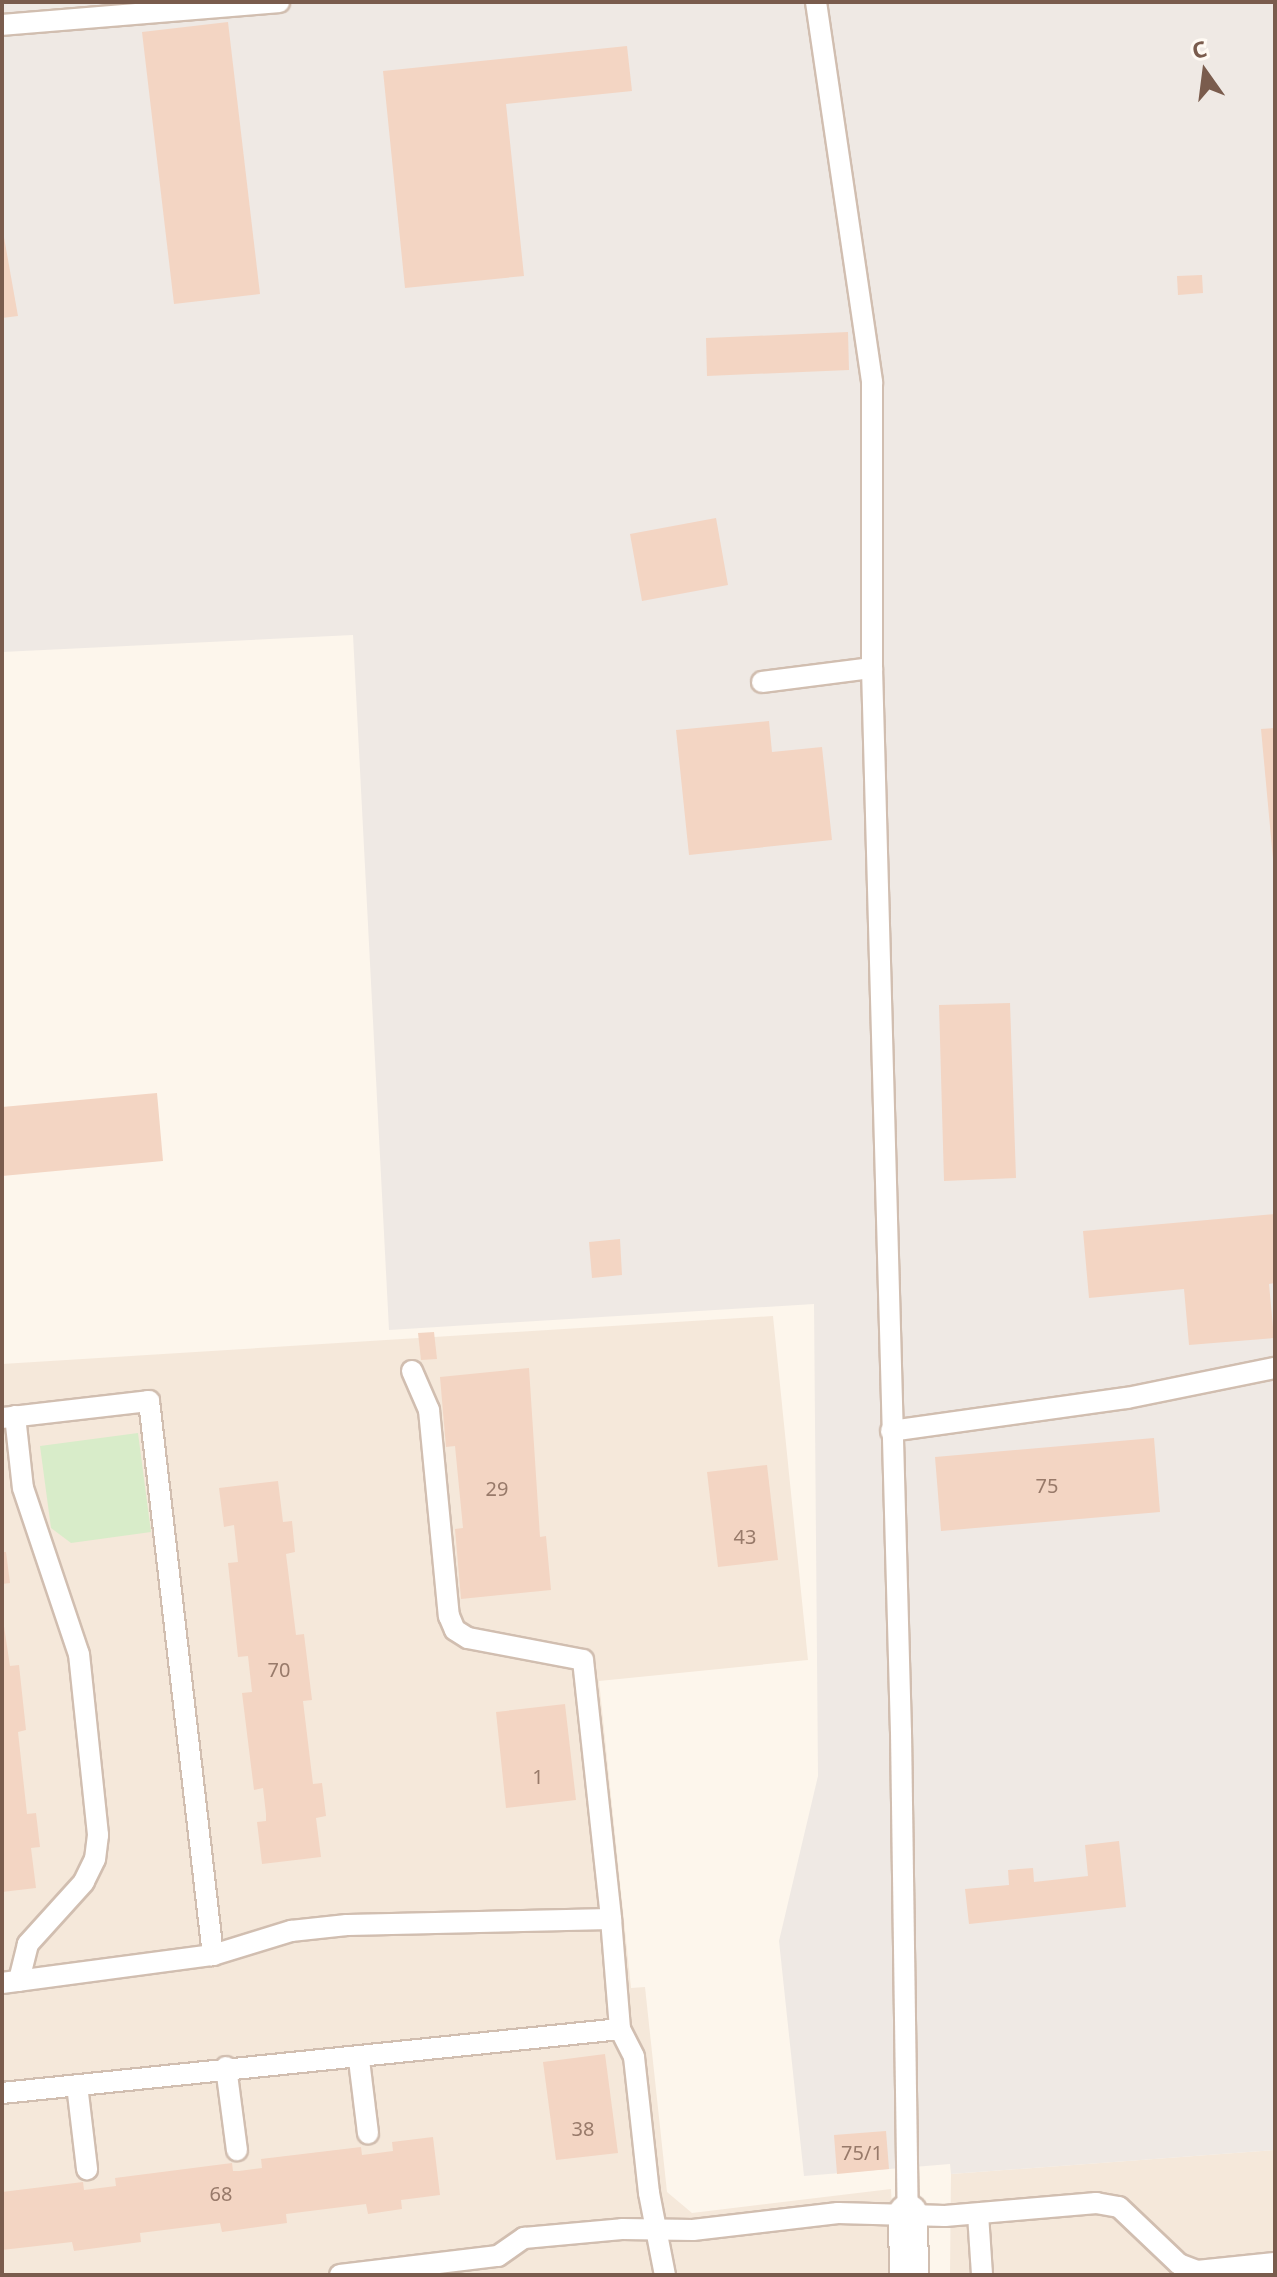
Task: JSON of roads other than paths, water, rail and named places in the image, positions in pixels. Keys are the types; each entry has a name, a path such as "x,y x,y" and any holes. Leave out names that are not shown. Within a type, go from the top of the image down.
{"street":[{"path":"908,2214 909,2275"}],"lane":[{"path":"2,25 211,5 279,2"},
{"path":"816,2 872,382 872,668 908,2214"},
{"path":"762,682 872,668"},
{"path":"891,1431 1127,1398 1275,1368"},
{"path":"412,1371 429,1410 449,1616 455,1630 468,1638 583,1660 620,2029 634,2057 665,2275"},
{"path":"10,1982 28,1944 84,1882 95,1859 98,1835 79,1654 23,1488 8,1417 149,1401 213,1955"},
{"path":"10,1982 213,1955 291,1931 347,1925 611,1919"},
{"path":"2,2093 332,2055 359,2060 620,2029"},
{"path":"359,2060 368,2133"},
{"path":"226,2067 237,2150"},
{"path":"77,2085 87,2169"},
{"path":"340,2275 499,2266 524,2238 838,2213 978,2214 1096,2203 1119,2207 1179,2264 1208,2271 1275,2263"},
{"path":"978,2214 982,2275"}]}
